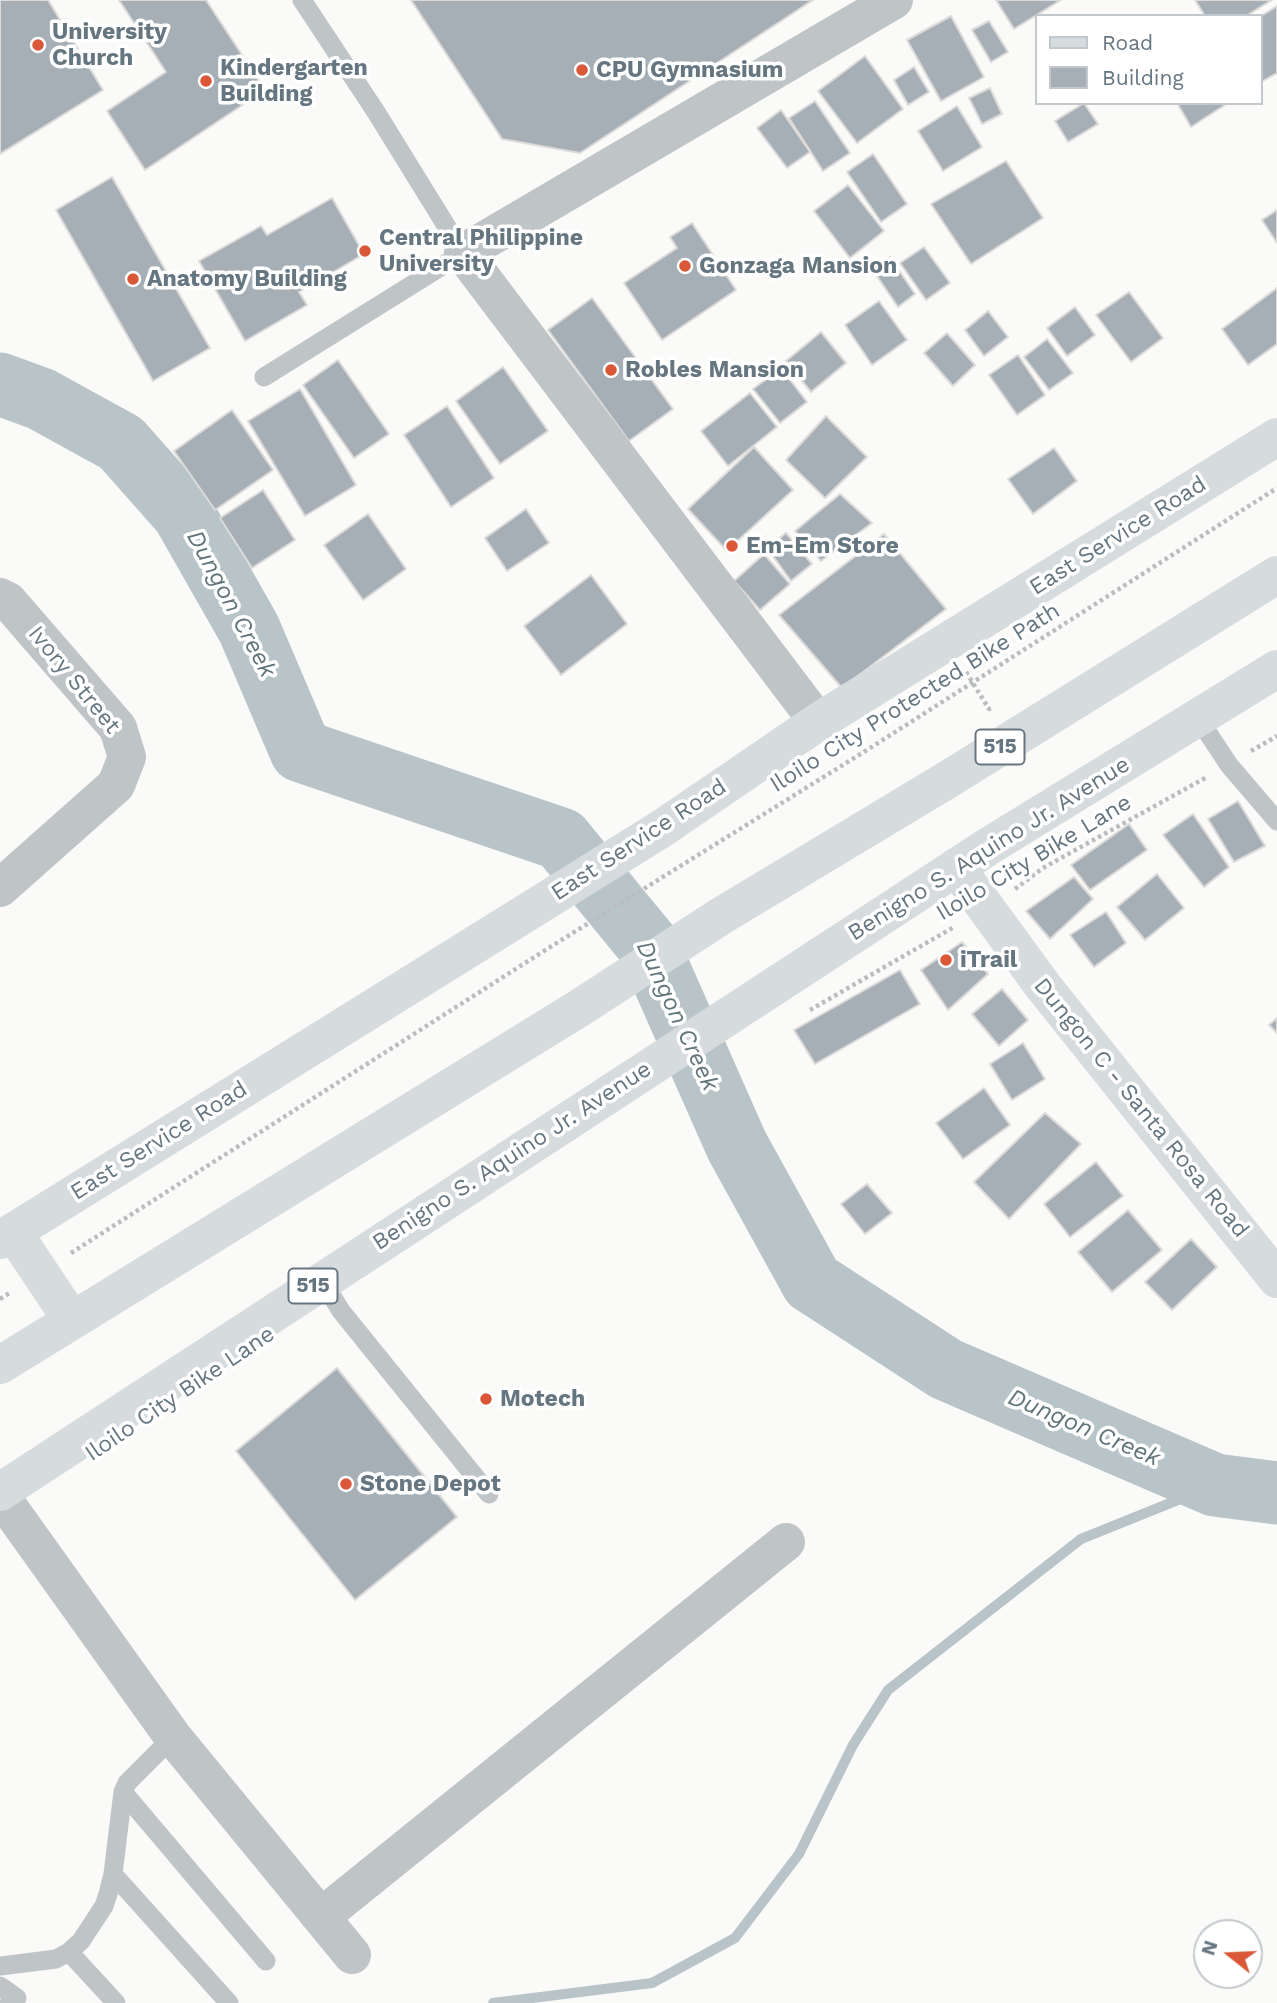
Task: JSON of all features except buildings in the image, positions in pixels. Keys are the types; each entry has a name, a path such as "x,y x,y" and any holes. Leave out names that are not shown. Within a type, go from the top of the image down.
{"main road":[{"name":"East Service Road","path":"6,1236 661,829 818,722 1277,437"},
{"name":"515","path":"0,1365 581,1007 721,916 947,780 1277,575"},
{"name":"Benigno S. Aquino Jr. Avenue","path":"0,1493 956,867 1277,669"},
{"name":"Dungon C - Santa Rosa Road","path":"956,867 1043,986 1277,1279"},
{"path":"6,1236 39,1273 71,1319"}],"street":[{"path":"818,722 463,253 894,0"},
{"name":"Ivory Street","path":"0,597 8,601 118,728 127,757 116,785 0,888"},
{"path":"0,1493 173,1737 352,1955"},
{"path":"322,1916 786,1542"}],"lane":[{"path":"264,377 463,253 376,112 302,0"},
{"path":"1198,718 1229,765 1277,821"},
{"path":"322,1280 341,1311 489,1494"},
{"path":"0,1966 56,1959 81,1941 104,1906 113,1874 122,1792 127,1783 173,1737"},
{"path":"122,1792 266,1961"},
{"path":"113,1874 229,2003"},
{"path":"69,1952 116,2003"},
{"path":"0,1986 17,2001"}],"path":[{"name":"Iloilo City Protected Bike Path","path":"39,1273 1277,488"},
{"path":"980,694 988,706"},
{"name":"Iloilo City Bike Lane","path":"806,1013 986,908 1043,868 1277,736"}],"waterway":[{"name":"Dungon Creek","path":"0,384 41,399 121,443 183,513 249,629 301,751 561,839 648,945 737,1146 812,1282 946,1369 1215,1485 1277,1493"},
{"path":"493,2003 652,1983 735,1938 799,1854 853,1745 888,1690 1081,1539 1215,1485"}],"place":[{"name":"University Church","path":"38,45"},
{"name":"CPU Gymnasium","path":"582,70"},
{"name":"Kindergarten Building","path":"206,81"},
{"name":"Central Philippine University","path":"365,251"},
{"name":"Gonzaga Mansion","path":"685,266"},
{"name":"Anatomy Building","path":"133,279"},
{"name":"Robles Mansion","path":"611,370"},
{"name":"Em-Em Store","path":"732,546"},
{"name":"iTrail","path":"946,960"},
{"name":"Motech","path":"486,1399"},
{"name":"Stone Depot","path":"346,1484"}]}
